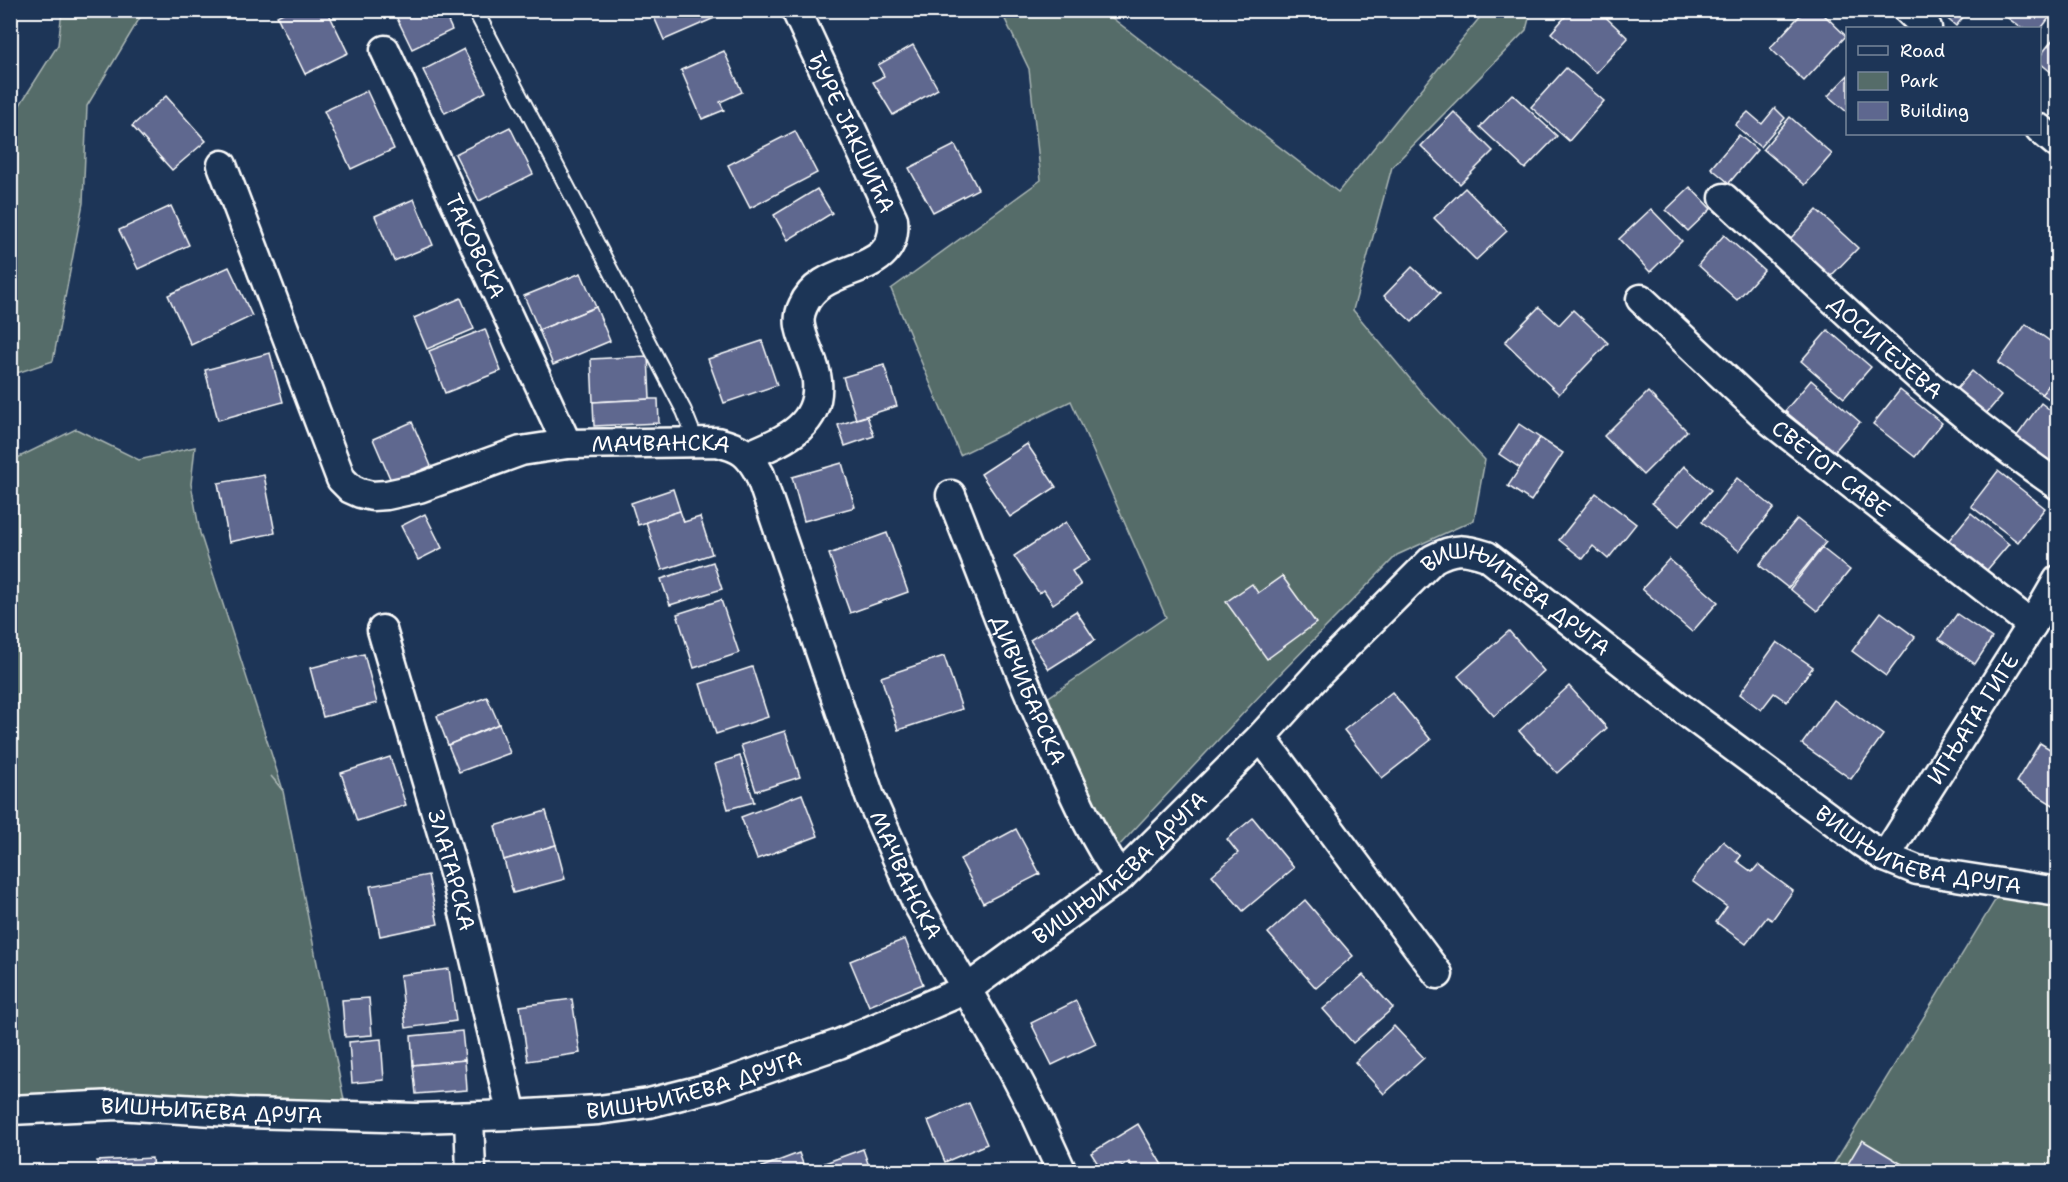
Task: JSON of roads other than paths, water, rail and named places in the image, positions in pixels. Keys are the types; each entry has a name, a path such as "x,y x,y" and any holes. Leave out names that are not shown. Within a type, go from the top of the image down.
{"street":[{"name":"ЂУРЕ ЈАКШИЋА","path":"749,455 796,432 807,421 814,408 817,379 799,326 801,309 808,296 816,287 832,278 878,259 889,249 895,234 893,219 796,10"},
{"path":"1908,10 1926,27"},
{"name":"ТАКОВСКА","path":"385,50 567,444"},
{"path":"2041,130 2058,144"},
{"name":"МАЧВАНСКА","path":"222,165 341,479 351,489 372,496 387,495 419,488 521,451 567,444 696,441 733,446 749,455 760,475 870,797 917,903 1036,1115 1062,1172"},
{"name":"ДОСИТЕЈЕВА","path":"1724,198 1916,374 2014,455 2058,485"},
{"name":"СВЕТОГ САВЕ","path":"1641,299 1772,422 2032,625"},
{"name":"ДИВЧИБАРСКА","path":"951,495 1034,707 1088,825 1120,878"},
{"name":"ВИШЊИЋЕВА ДРУГА","path":"10,1110 117,1105 417,1118 598,1110 649,1103 717,1086 839,1044 967,989 1120,878 1261,737 1321,671 1433,559 1450,550 1468,550 1487,556 1681,708 1885,857 1917,870 2058,892"},
{"name":"ИГЊАТА ГИГЕ","path":"1885,857 2058,580"},
{"name":"ЗЛАТАРСКА","path":"382,630 457,883 512,1115"},
{"path":"1261,737 1438,974"},
{"path":"469,1117 471,1172"}],"lane":[{"path":"475,10 684,411 696,441"}]}
